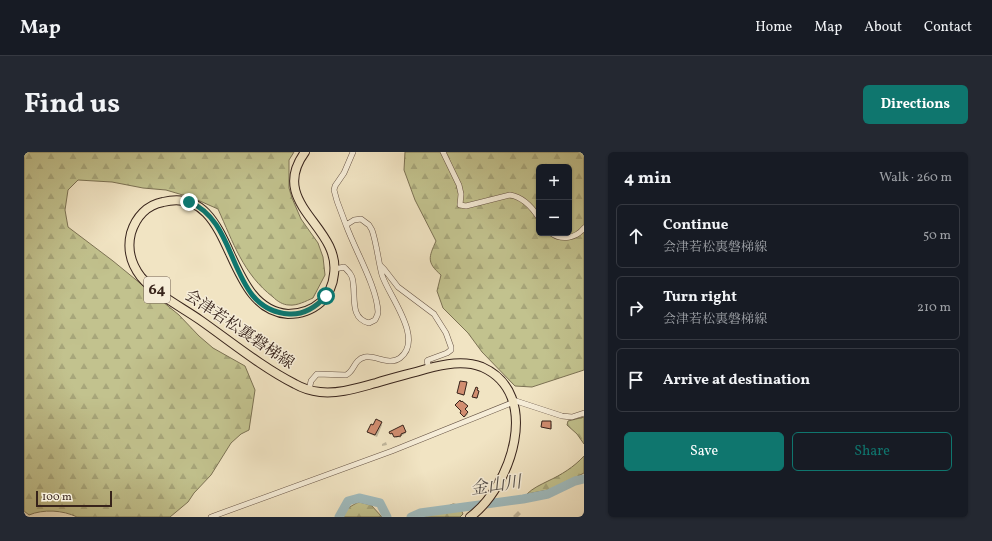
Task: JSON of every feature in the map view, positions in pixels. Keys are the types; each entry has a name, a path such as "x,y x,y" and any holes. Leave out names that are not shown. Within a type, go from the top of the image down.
{"main road":[{"name":"会津若松裏磐梯線","path":"305,152 300,158 295,171 294,183 296,193 300,204 328,244 334,260 335,268 333,283 317,305 305,312 294,314 281,313 271,310 260,303 252,296 242,279 213,220 194,204 182,201 170,200 152,206 137,220 130,238 129,250 134,264 148,284 276,373 293,384 309,390 327,392 348,391 429,368 462,363 484,368 498,377 504,383 513,401 517,414 517,422 513,444 502,478 485,504 473,515"}],"street":[{"path":"335,268 344,266 352,276 355,290 355,313 358,318 369,323 375,320 378,312 373,291 353,244 334,190 344,173 353,152"},
{"path":"443,152 459,185 461,194 460,205 466,206 510,195 527,203 536,214"},
{"path":"309,390 311,381 317,374 349,374 357,360 367,357 384,360 396,360 407,350 409,342 402,315 382,276 376,241 372,230 365,221 358,218 346,225"},
{"path":"558,236 573,237 579,234 584,228"},
{"path":"380,265 398,287 434,314 446,333 452,347 451,350 428,360 429,368"},
{"path":"211,517 392,451 513,401 562,416 572,417 584,413"}],"green space":[{"path":"24,152 294,152 289,160 289,188 301,219 318,243 323,257 325,275 313,298 295,305 282,304 263,288 254,278 240,257 218,209 193,198 166,190 143,188 112,182 78,180 68,190 65,210 68,227 113,261 179,315 213,348 245,366 255,390 249,430 241,434 231,443 211,475 194,493 188,502 170,517 77,517 66,513 53,511 29,515 24,511"},
{"path":"405,152 584,152 584,370 532,387 515,386 482,352 468,333 443,308 437,291 441,275 433,266 430,259 436,241 415,200 404,170"},
{"path":"584,417 584,444 577,434 567,425 568,421"},
{"path":"584,456 584,473 553,489 527,494 576,464"},
{"path":"359,502 371,505 382,517 342,517 349,508"},
{"path":"453,504 459,505 463,514 460,517 422,517"}],"building":[{"path":"460,381 467,382 464,395 457,393"},
{"path":"476,387 479,391 477,398 472,397"},
{"path":"460,400 468,406 465,409 468,412 464,417 455,405"},
{"path":"376,419 382,422 375,435 367,432 371,424 373,425"},
{"path":"542,421 551,421 551,429 541,427"},
{"path":"403,425 406,432 401,434 401,436 394,437 392,433 390,434 389,432"}],"waterway":[{"name":"金山川","path":"411,517 420,513 523,499 548,494 575,481 584,479"},
{"name":"金山川","path":"339,517 348,501 359,498 380,503 387,517"}],"route":[{"path":"189,202 204,211 213,220 247,288 252,296 260,303 271,310 281,313 294,314 305,312 321,302 326,296"}]}
